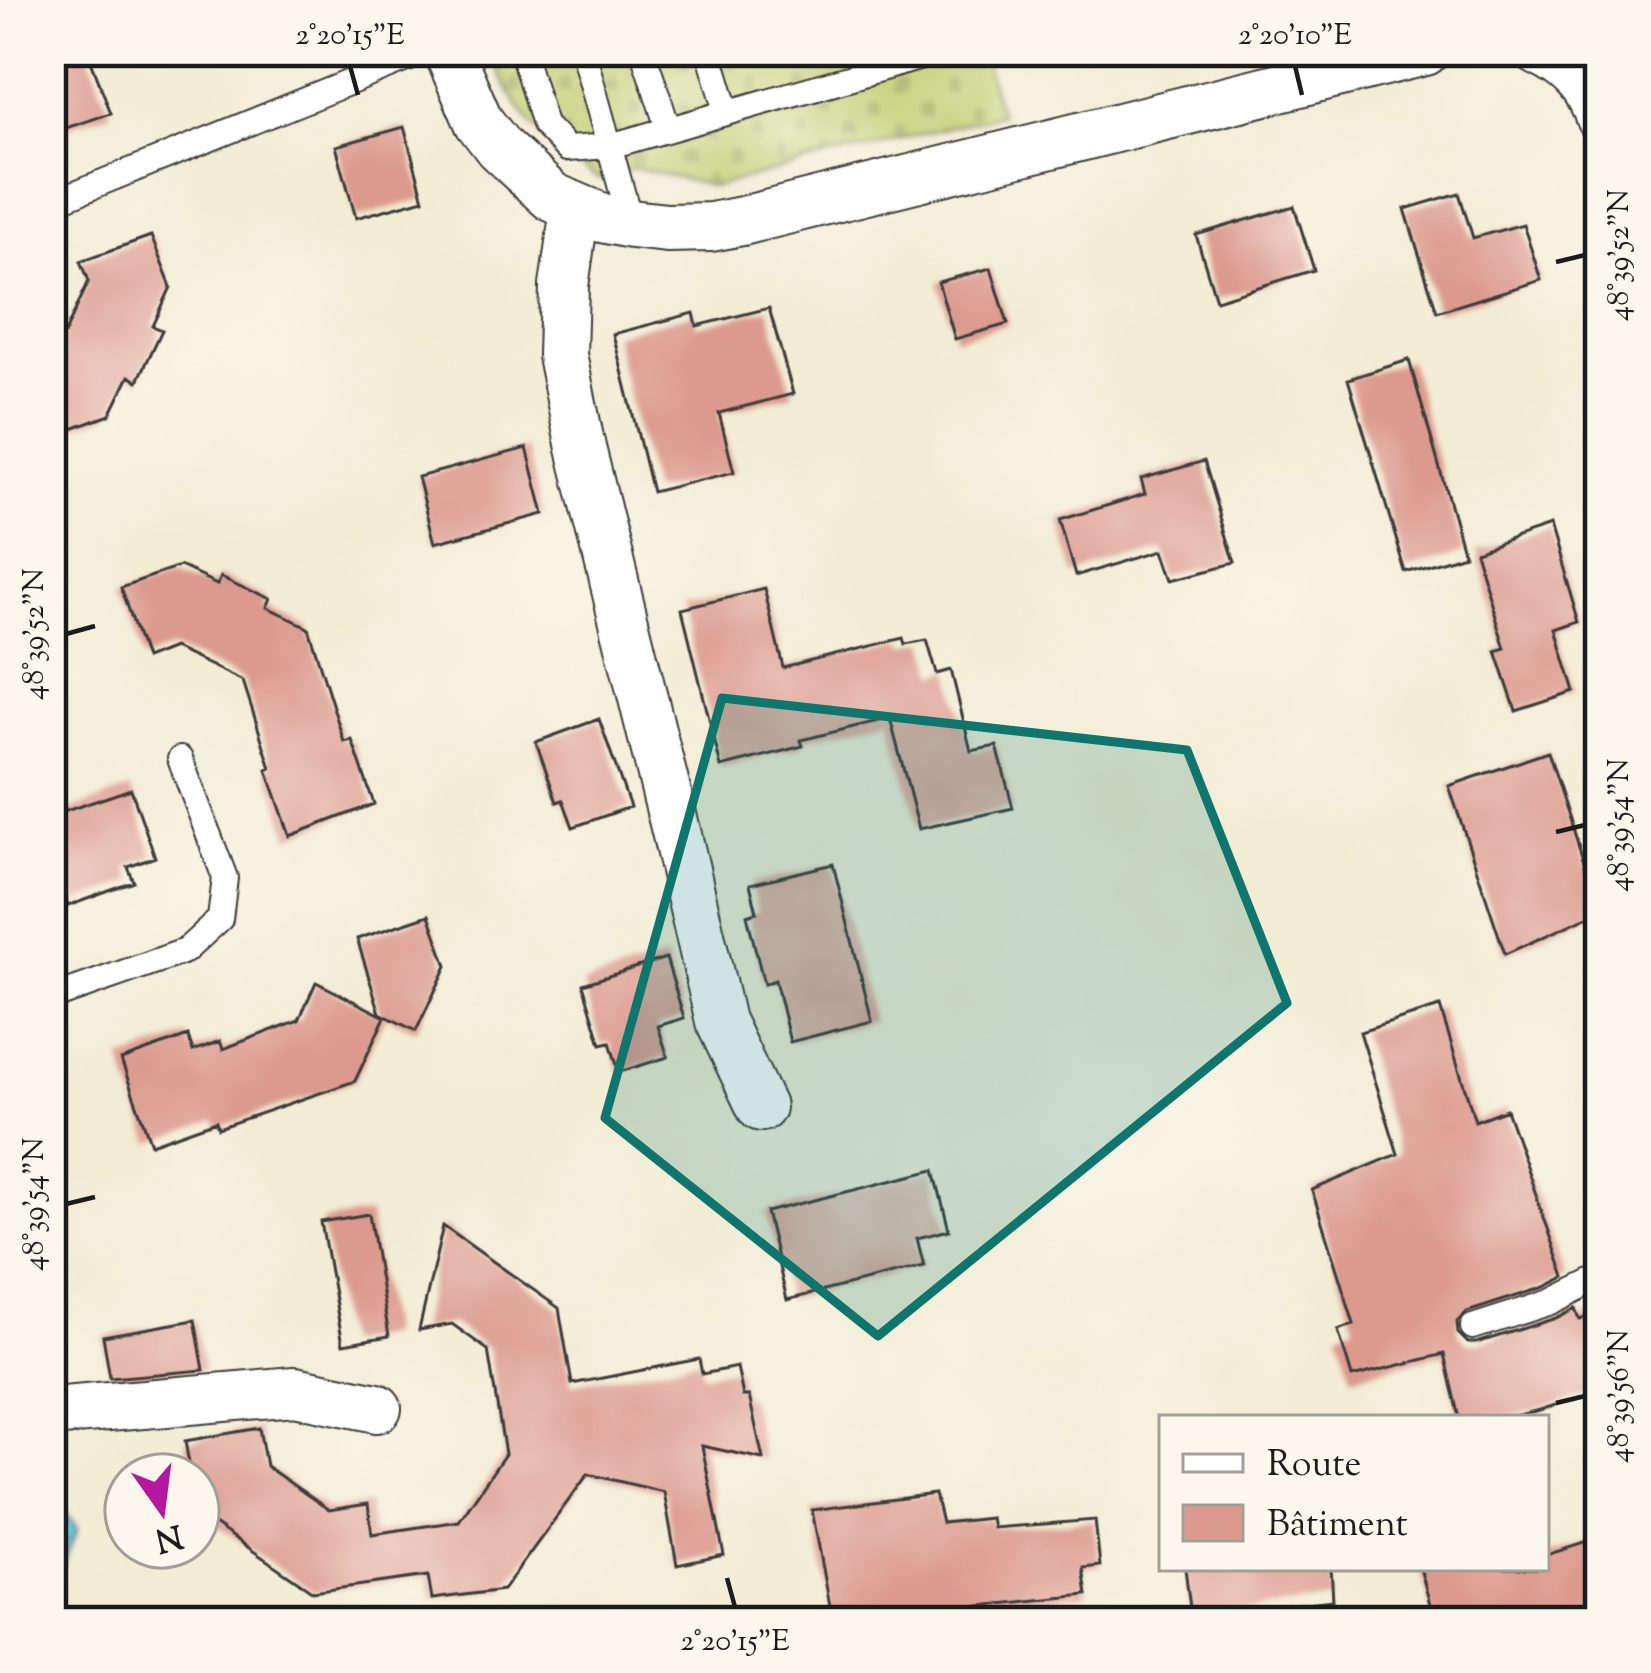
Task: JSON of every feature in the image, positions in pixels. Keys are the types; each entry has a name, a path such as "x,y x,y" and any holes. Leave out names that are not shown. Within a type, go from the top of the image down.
{"street":[{"path":"448,51 479,122 499,148 552,197 631,224 711,227 1425,51"},
{"path":"1538,51 1594,90"},
{"path":"575,208 564,286 562,355 576,425 720,1022 761,1107"},
{"path":"51,1412 295,1391 377,1408"}],"lane":[{"path":"51,203 427,51"},
{"path":"522,51 544,125 568,149 610,146 944,51"},
{"path":"583,51 631,224"},
{"path":"643,51 668,128"},
{"path":"718,53 727,111"},
{"path":"51,998 184,950 220,919 225,878 180,759"},
{"path":"1473,1327 1551,1302 1600,1279"}],"highlighted area":[{"path":"722,698 1187,750 1287,1003 878,1336 605,1118"}],"green space":[{"path":"490,51 982,51 1000,114 714,187 636,168 598,179 533,125 509,92"}],"water":[{"path":"51,1492 77,1530 51,1596"}],"building":[{"path":"51,51 87,51 111,113 51,133"},
{"path":"404,127 424,199 356,218 336,146"},
{"path":"1459,193 1473,238 1523,224 1541,280 1437,312 1405,209"},
{"path":"1294,206 1314,270 1216,300 1196,235"},
{"path":"151,236 171,287 153,326 162,330 138,381 129,376 110,415 51,437 51,363 89,281 81,261"},
{"path":"991,268 1008,324 955,339 938,282"},
{"path":"769,308 793,394 719,413 734,472 652,492 613,334 694,313 697,326"},
{"path":"1409,360 1464,554 1406,572 1348,379"},
{"path":"527,448 544,514 435,543 418,477"},
{"path":"1204,461 1235,563 1173,579 1163,550 1076,576 1060,520 1145,494 1141,479"},
{"path":"1550,526 1579,622 1556,630 1575,692 1516,711 1496,651 1505,648 1475,551"},
{"path":"180,567 217,584 221,575 272,599 268,608 308,627 344,742 352,740 374,804 290,836 243,681 173,648 145,659 121,587"},
{"path":"764,589 783,668 904,638 906,644 927,640 937,674 951,670 971,751 997,746 1013,808 919,829 890,718 801,740 803,746 721,767 682,609"},
{"path":"599,719 630,807 573,827 563,800 557,802 536,742"},
{"path":"1548,752 1586,868 1600,863 1600,911 1505,954 1449,786"},
{"path":"131,789 155,857 128,867 134,882 68,906 51,858 51,816"},
{"path":"833,864 872,1021 790,1042 775,980 764,984 747,915 757,912 750,884"},
{"path":"429,915 447,966 416,1031 380,1013 357,939"},
{"path":"666,958 684,1018 658,1026 668,1057 619,1072 610,1042 601,1044 583,984"},
{"path":"316,982 385,1017 355,1081 218,1128 216,1121 151,1144 121,1060 188,1036 193,1051 220,1041 223,1049 299,1020"},
{"path":"1440,1007 1475,1121 1506,1109 1565,1277 1467,1312 1457,1322 1458,1333 1468,1343 1477,1343 1576,1308 1580,1319 1600,1313 1600,1391 1518,1415 1458,1415 1444,1354 1352,1377 1338,1330 1354,1324 1312,1190 1398,1154 1360,1032"},
{"path":"934,1170 949,1230 917,1238 924,1266 787,1300 766,1212"},
{"path":"369,1214 389,1336 343,1344 321,1222"},
{"path":"443,1226 559,1308 572,1384 699,1359 702,1374 737,1367 743,1396 749,1396 763,1459 702,1446 724,1555 677,1565 664,1492 588,1474 503,1590 432,1599 428,1576 313,1592 222,1529 222,1451 187,1451 185,1441 259,1428 266,1466 329,1510 368,1504 372,1534 459,1521 505,1454 488,1350 452,1324 419,1330"},
{"path":"195,1320 204,1370 110,1378 103,1336"},
{"path":"935,1494 942,1523 991,1518 993,1528 1095,1520 1100,1566 1083,1568 1087,1595 979,1606 982,1622 833,1622 812,1510"},
{"path":"1600,1538 1600,1622 1435,1622 1421,1571 1549,1571 1549,1554"},
{"path":"1185,1571 1331,1571 1333,1600 1191,1616"}]}
